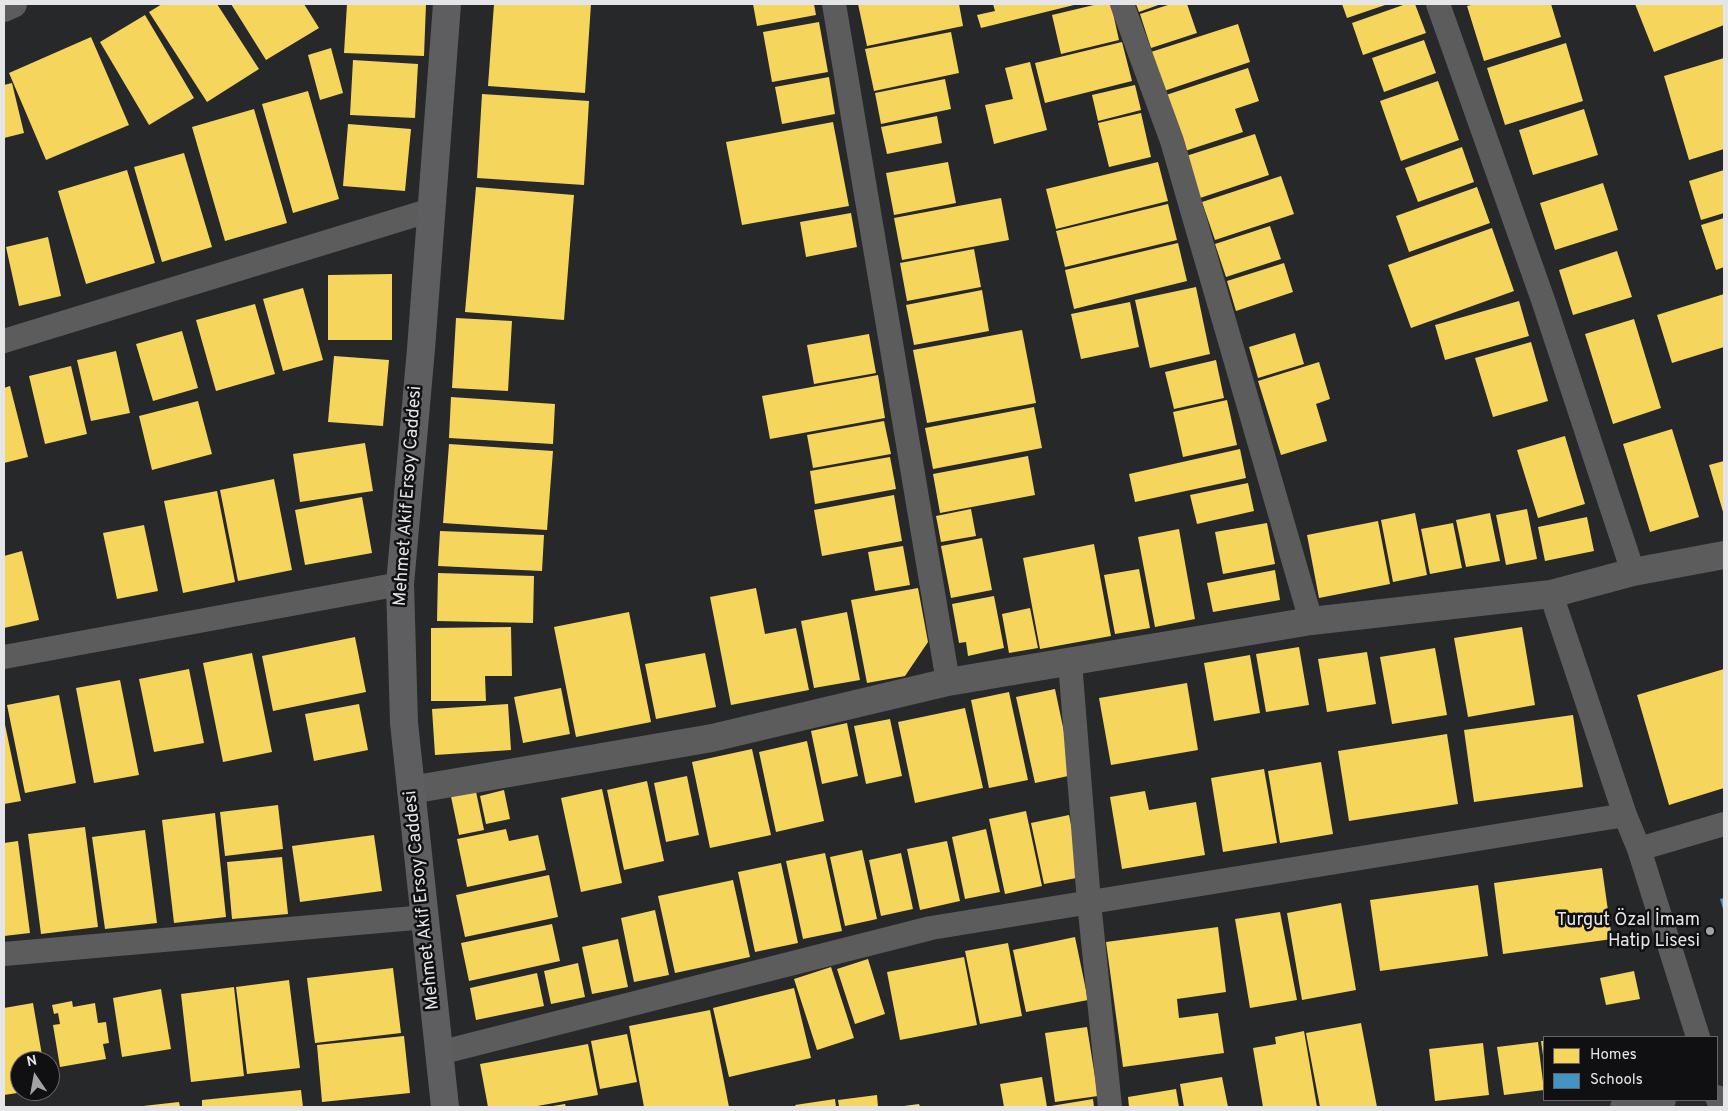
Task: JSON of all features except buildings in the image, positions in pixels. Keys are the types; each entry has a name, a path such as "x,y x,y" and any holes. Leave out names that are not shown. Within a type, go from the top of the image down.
{"main road":[{"name":"Mehmet Akif Ersoy Caddesi","path":"445,1107 404,724 400,584 421,349 447,4"}],"street":[{"path":"4,8 13,4"},
{"path":"834,4 948,682"},
{"path":"1122,4 1172,140 1311,621"},
{"path":"1438,4 1543,300 1634,572"},
{"path":"4,341 432,210"},
{"path":"411,790 712,738 948,682 1311,621 1551,594 1634,572 1724,555"},
{"path":"4,657 400,584"},
{"path":"1551,594 1625,815 1640,849 1698,1036"},
{"path":"1070,662 1089,902 1110,1107"},
{"path":"439,1053 931,928 1625,815"},
{"path":"1640,849 1724,824"},
{"path":"4,954 426,917"},
{"path":"1622,1107 1658,1101"}],"place":[{"name":"Turgut Özal İmam Hatip Lisesi","path":"1710,931"}]}
